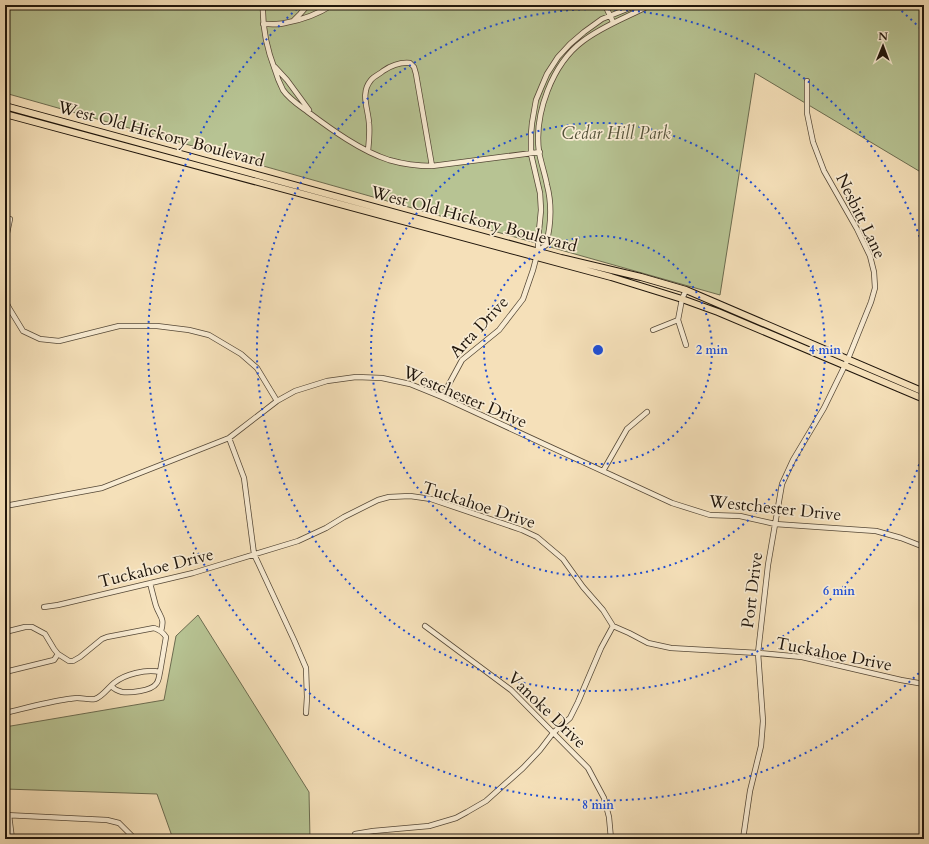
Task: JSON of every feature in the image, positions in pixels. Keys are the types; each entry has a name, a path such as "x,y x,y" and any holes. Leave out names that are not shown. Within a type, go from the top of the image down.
{"main road":[{"name":"West Old Hickory Boulevard","path":"5,106 538,254 611,276 682,299 924,392"},
{"name":"West Old Hickory Boulevard","path":"5,114 538,254 562,258 641,277 686,290 924,399"}],"street":[{"path":"263,5 265,37 273,64 284,91 292,99 341,136 368,151 380,157 397,162 432,166 540,152"},
{"path":"292,22 308,5"},
{"path":"263,24 284,24 292,22 312,16 332,5"},
{"path":"605,5 613,22"},
{"path":"538,254 541,202 531,154 531,134 534,111 541,88 547,74 558,57 570,44 602,19 637,5"},
{"path":"538,254 546,245 550,213 549,192 540,152 539,126 548,89 563,62 583,41 613,22 650,5"},
{"path":"368,151 369,123 365,99 366,89 371,80 386,69 403,62 410,63 414,67 416,74 432,166"},
{"path":"273,64 316,117"},
{"name":"Nesbitt Lane","path":"808,81 807,113 812,142 824,171 857,229 870,256 874,272 875,288 871,302 846,362"},
{"path":"5,244 10,219"},
{"name":"Arta Drive","path":"442,397 462,360 499,330 523,299 538,254"},
{"path":"686,290 682,299 678,320 686,345"},
{"path":"5,300 23,331 40,339 59,341 119,326 158,326 189,330 209,335 241,354 257,368 277,401"},
{"path":"653,330 678,320"},
{"name":"Port Drive","path":"743,839 750,791 761,740 762,721 758,653 768,565 782,484 793,460 824,408 846,362"},
{"name":"Westchester Drive","path":"5,506 102,488 229,438 277,401 295,391 315,384 356,377 382,378 410,384 442,397 672,504 710,515 740,516 775,524 876,531 901,538 924,547"},
{"path":"602,471 627,428 647,412"},
{"path":"229,438 244,478 254,554 306,668 306,713"},
{"name":"Tuckahoe Drive","path":"44,607 193,573 298,541 326,528 344,516 378,500 389,497 410,496 432,499 522,530 537,537 563,559 583,587 603,610 613,626 648,643 671,648 802,657 924,684"},
{"path":"150,583 156,606 162,618 163,626 161,631"},
{"name":"Vanoke Drive","path":"425,626 511,690 588,768 604,798 609,817 611,839"},
{"path":"355,834 429,826 456,818 486,801 518,773 540,750 553,733 570,718 601,648 613,626"},
{"path":"5,632 25,627 32,627 45,634 58,654 69,661 73,661 102,639 107,637 154,628 159,629 166,637 166,641 157,684 142,691 129,692 115,690 111,686"},
{"path":"5,672 54,660 58,654"},
{"path":"5,713 59,700 76,698 95,699 121,678 155,671 160,672"},
{"path":"12,839 7,815 107,820 119,823 135,839"}],"green space":[{"name":"Cedar Hill Park","path":"5,5 924,5 924,174 755,73 720,295 5,93"},
{"path":"198,615 309,792 310,839 173,839 157,794 5,789 5,727 164,700 176,636"}]}
